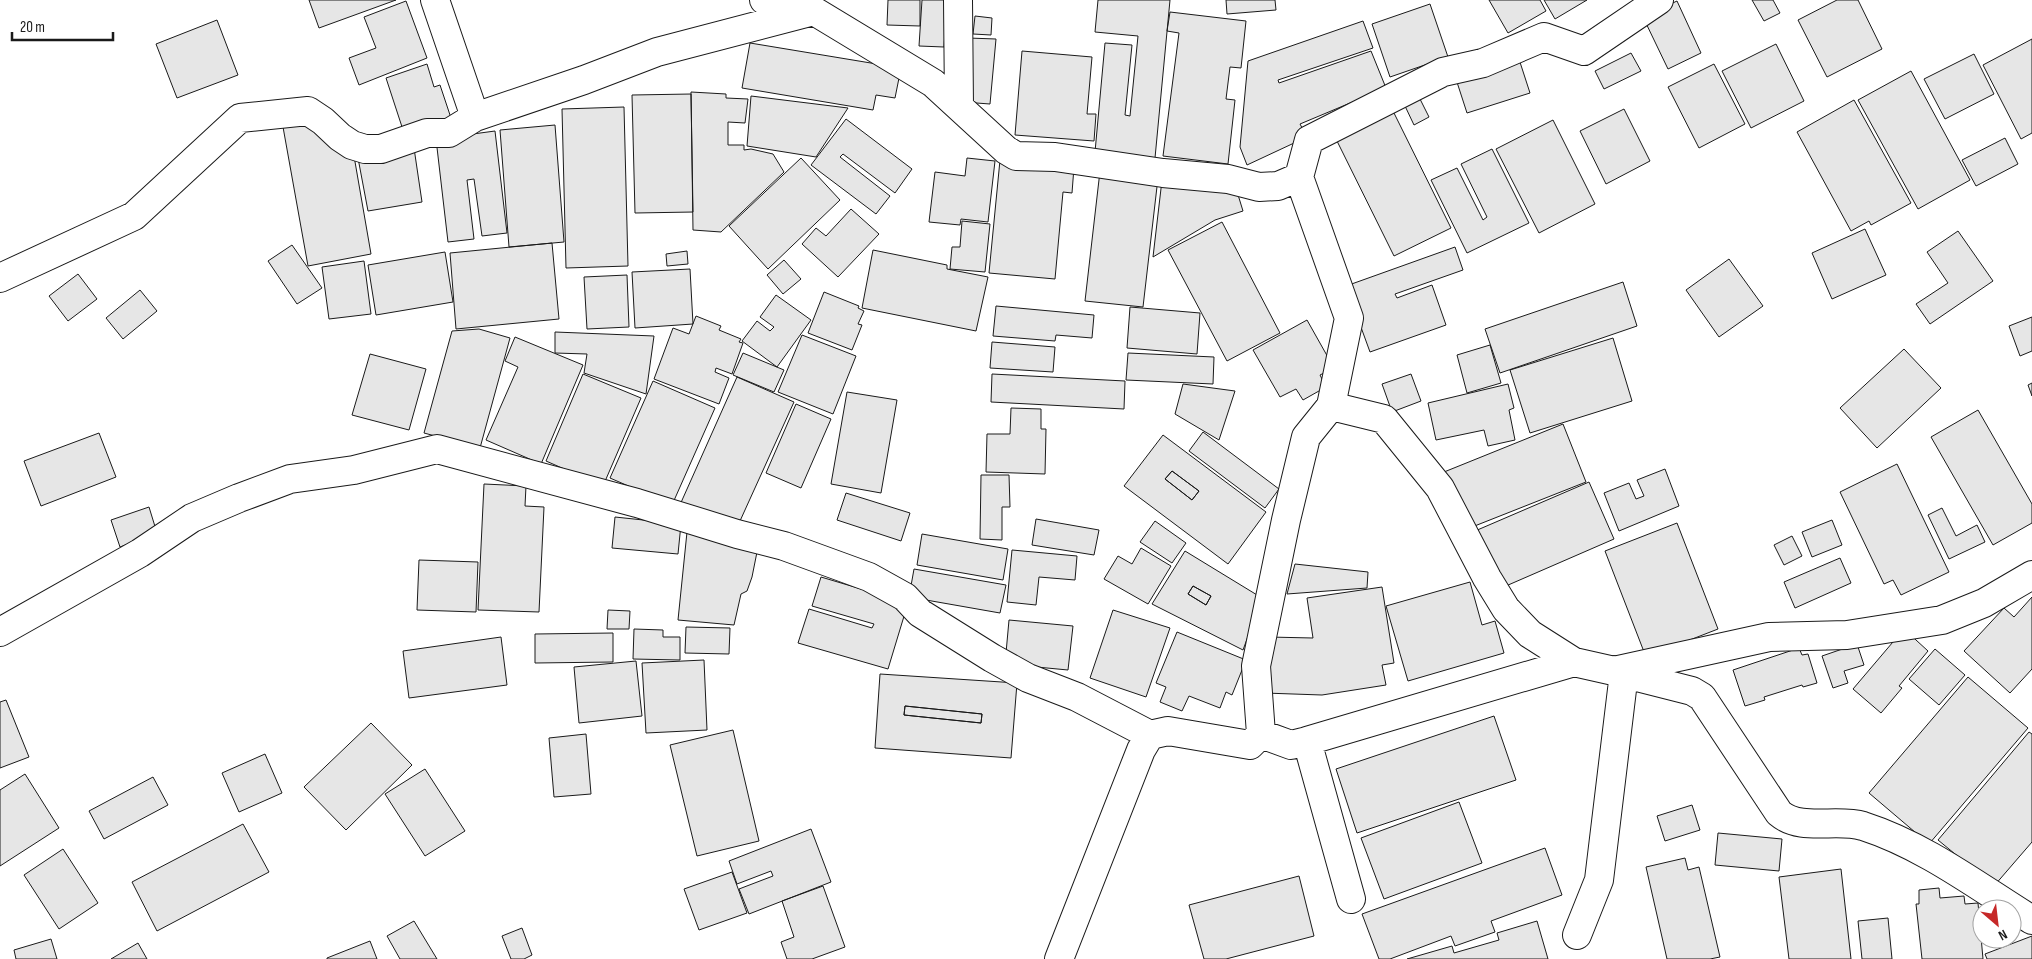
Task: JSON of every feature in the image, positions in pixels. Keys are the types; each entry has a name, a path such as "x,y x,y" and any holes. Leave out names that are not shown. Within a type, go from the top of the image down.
{"street":[{"path":"435,0 475,117"},
{"path":"764,0 814,11 934,83 1006,150 1016,156 1054,157 1162,173 1228,179 1259,187 1278,186 1299,177"},
{"path":"958,0 959,106"},
{"path":"0,632 140,553 192,518 238,498 290,479 354,470 437,449 638,503 737,534 784,546 870,577 905,597 920,613 992,658 1028,678 1077,697 1150,735 1168,731 1250,745 1261,734 1256,666 1286,520 1306,437 1331,406 1349,318 1299,177 1309,140 1443,72 1484,63 1544,37 1584,51 1659,0"},
{"path":"0,278 134,216 240,118 308,111 324,121 340,137 352,145 365,149 381,149 427,133 449,134 475,117 584,80 657,52 814,11"},
{"path":"1331,406 1384,419 1440,488 1487,578 1506,609 1530,634 1574,662 1692,691 1702,697 1778,813 1787,820 1800,823 1848,822 1881,832 1944,863 2032,920"},
{"path":"1619,672 1769,636 1847,635 1942,620 1984,603 2032,575"},
{"path":"1261,734 1291,745 1574,662"},
{"path":"1577,935 1599,880 1619,672"},
{"path":"1059,959 1141,750 1150,735"},
{"path":"1307,741 1351,899"}],"building":[{"path":"309,0 396,0 319,28"},
{"path":"888,0 920,0 920,26 887,25"},
{"path":"922,0 947,0 944,47 919,46"},
{"path":"1098,0 1170,0 1155,158 1095,152 1105,43 1132,45 1125,115 1130,116 1138,36 1095,32"},
{"path":"1226,0 1275,0 1276,10 1227,14"},
{"path":"1489,0 1540,0 1546,11 1508,33"},
{"path":"1544,0 1587,0 1555,19"},
{"path":"1752,0 1773,0 1780,13 1764,21"},
{"path":"1837,0 1858,0 1882,49 1827,77 1798,20"},
{"path":"406,1 427,58 359,85 349,58 376,48 364,17"},
{"path":"1677,1 1701,53 1668,69 1643,17"},
{"path":"1430,4 1448,57 1390,77 1372,24"},
{"path":"1170,12 1246,21 1241,68 1230,67 1226,99 1235,100 1228,164 1163,156 1179,33 1167,31"},
{"path":"975,16 992,18 991,35 973,34"},
{"path":"217,20 238,75 177,98 156,44"},
{"path":"1363,21 1373,48 1278,80 1279,83 1371,51 1386,88 1300,124 1307,137 1247,165 1240,147 1248,61"},
{"path":"968,38 996,39 990,104 963,102"},
{"path":"2032,39 2032,133 2021,139 1983,65"},
{"path":"750,43 901,68 895,98 876,95 873,110 742,88"},
{"path":"1776,44 1804,101 1751,128 1722,71"},
{"path":"1022,51 1092,57 1087,114 1096,114 1094,141 1015,135"},
{"path":"1631,53 1641,71 1604,89 1595,71"},
{"path":"1974,54 1994,94 1945,119 1924,79"},
{"path":"1518,56 1530,93 1467,113 1455,76"},
{"path":"427,64 434,87 440,85 451,118 404,133 386,78"},
{"path":"1714,64 1745,124 1699,148 1668,87"},
{"path":"1911,71 1970,180 1918,209 1858,100"},
{"path":"691,92 726,94 726,98 748,99 745,123 728,122 728,145 744,145 744,150 751,149 773,154 784,172 721,232 693,230"},
{"path":"691,94 693,212 635,213 632,95"},
{"path":"751,96 848,108 816,157 747,146"},
{"path":"1420,99 1429,117 1414,125 1405,106"},
{"path":"1854,100 1911,203 1871,225 1869,221 1851,231 1797,132"},
{"path":"624,107 628,266 566,268 562,109"},
{"path":"1392,109 1451,228 1394,256 1335,137"},
{"path":"1624,109 1650,161 1606,184 1580,131"},
{"path":"846,119 912,169 895,193 843,154 840,157 890,196 876,214 811,165"},
{"path":"1553,120 1595,204 1539,233 1496,149"},
{"path":"306,121 354,156 371,254 308,266 283,127"},
{"path":"555,125 564,242 509,247 500,130"},
{"path":"495,131 507,233 482,236 474,179 467,180 474,239 448,242 436,139"},
{"path":"2005,138 2018,164 1976,186 1962,160"},
{"path":"414,148 422,202 368,211 358,158"},
{"path":"1492,149 1529,223 1467,253 1431,180 1457,168 1483,220 1487,217 1461,164"},
{"path":"801,158 840,200 768,269 729,226"},
{"path":"967,158 995,161 988,222 961,219 960,225 929,222 935,172 965,176"},
{"path":"1000,160 1074,167 1072,193 1063,192 1055,279 989,273"},
{"path":"1100,171 1158,178 1143,307 1085,301"},
{"path":"1162,180 1235,185 1243,211 1215,220 1153,257"},
{"path":"851,209 879,234 838,277 802,244 816,228 826,236"},
{"path":"962,221 990,224 985,272 950,269 952,247 960,247"},
{"path":"1222,222 1280,333 1227,361 1168,250"},
{"path":"1865,229 1886,275 1832,299 1812,253"},
{"path":"1958,231 1993,281 1930,324 1916,304 1948,283 1927,252"},
{"path":"552,243 559,319 456,329 450,253"},
{"path":"292,245 322,288 297,304 268,261"},
{"path":"1455,247 1463,270 1395,294 1397,298 1432,285 1446,325 1370,352 1346,286"},
{"path":"873,250 947,265 947,269 988,277 976,331 862,308"},
{"path":"687,251 688,264 667,266 666,254"},
{"path":"445,252 453,302 376,315 368,265"},
{"path":"1729,259 1763,306 1719,337 1686,290"},
{"path":"784,260 801,279 783,294 767,275"},
{"path":"364,261 371,314 329,319 322,267"},
{"path":"690,269 693,324 635,328 632,272"},
{"path":"78,274 97,299 68,321 49,296"},
{"path":"627,275 629,327 587,329 584,277"},
{"path":"1623,282 1637,326 1500,373 1485,329"},
{"path":"140,290 157,311 123,339 106,318"},
{"path":"824,292 859,306 858,308 864,311 858,324 862,325 852,350 808,333"},
{"path":"776,295 811,320 777,367 742,341 757,321 770,331 774,327 760,317"},
{"path":"996,306 1094,315 1092,338 1056,335 1055,341 993,336"},
{"path":"1130,307 1200,313 1197,354 1127,348"},
{"path":"696,316 721,326 719,330 741,339 739,342 743,343 732,374 716,368 715,372 729,378 719,404 654,379 673,328 689,334"},
{"path":"2032,317 2032,351 2020,356 2009,326"},
{"path":"1307,320 1334,368 1320,375 1326,387 1303,400 1296,389 1280,397 1253,350"},
{"path":"479,329 510,338 480,448 424,433 452,331"},
{"path":"555,332 654,336 646,394 584,373 587,354 555,353"},
{"path":"802,335 856,356 833,414 778,392"},
{"path":"515,337 583,365 541,464 486,440 518,367 505,361"},
{"path":"1613,338 1632,401 1530,433 1510,370"},
{"path":"992,342 1055,347 1053,372 990,368"},
{"path":"1490,345 1501,383 1467,393 1457,355"},
{"path":"1904,349 1941,388 1877,448 1840,408"},
{"path":"743,353 784,370 774,392 733,375"},
{"path":"1128,353 1214,357 1213,384 1126,380"},
{"path":"370,354 426,369 409,430 352,415"},
{"path":"583,374 641,398 603,486 546,461"},
{"path":"992,374 1125,381 1124,409 991,402"},
{"path":"1411,374 1421,401 1392,412 1382,384"},
{"path":"737,377 794,402 735,532 679,507"},
{"path":"653,381 715,408 672,505 610,478"},
{"path":"2032,383 2032,396 2028,385"},
{"path":"1183,384 1235,391 1219,440 1175,414"},
{"path":"1508,384 1514,408 1509,410 1515,440 1488,446 1484,430 1436,440 1428,403"},
{"path":"847,392 897,400 881,493 831,484"},
{"path":"796,404 831,419 801,488 766,473"},
{"path":"1011,408 1041,409 1041,429 1046,429 1045,474 986,472 987,434 1010,434"},
{"path":"1978,410 2032,504 2032,523 1993,545 1931,437"},
{"path":"1563,424 1586,482 1467,529 1444,472"},
{"path":"1203,432 1279,489 1265,508 1189,451"},
{"path":"99,433 116,477 41,506 24,461"},
{"path":"1163,435 1266,512 1228,564 1124,486","holes":["1172,471 1199,491 1192,500 1165,479"]},
{"path":"1897,464 1949,572 1901,595 1893,580 1884,584 1840,492"},
{"path":"1665,469 1679,506 1619,531 1604,493 1629,483 1636,499 1644,496 1637,480"},
{"path":"1172,471 1199,491 1192,500 1165,479"},
{"path":"981,475 1009,475 1010,507 1002,507 1002,540 980,539"},
{"path":"1589,482 1614,539 1499,589 1475,531"},
{"path":"484,484 526,486 525,506 544,507 539,612 478,610"},
{"path":"846,493 910,513 901,541 837,520"},
{"path":"149,507 157,533 120,547 111,520"},
{"path":"1942,508 1956,536 1977,525 1985,542 1949,559 1928,515"},
{"path":"615,517 681,524 678,554 612,548"},
{"path":"1036,519 1099,530 1094,555 1032,545"},
{"path":"1832,520 1842,545 1812,557 1802,532"},
{"path":"1155,521 1186,543 1172,563 1140,542"},
{"path":"1677,523 1718,629 1646,657 1605,551"},
{"path":"687,532 758,547 752,577 747,591 741,594 734,625 678,620"},
{"path":"922,534 1008,549 1003,580 917,565"},
{"path":"1792,536 1802,556 1784,565 1774,545"},
{"path":"1141,548 1171,566 1148,604 1104,579 1118,556 1132,564"},
{"path":"1012,550 1077,556 1075,580 1039,577 1036,605 1007,602"},
{"path":"1185,551 1262,598 1243,650 1152,604","holes":["1193,586 1211,596 1206,605 1188,594"]},
{"path":"1840,558 1851,583 1795,608 1784,582"},
{"path":"419,560 478,562 476,612 417,610"},
{"path":"1295,564 1368,572 1367,588 1287,594"},
{"path":"914,569 1006,585 1000,613 909,597"},
{"path":"821,577 908,603 888,669 798,643 809,609 872,628 874,624 812,606"},
{"path":"1470,582 1482,625 1495,621 1504,653 1408,681 1386,606"},
{"path":"1193,586 1211,596 1206,605 1188,594"},
{"path":"1382,587 1394,663 1382,665 1386,685 1322,695 1264,693 1268,637 1313,638 1307,598"},
{"path":"2032,597 2032,669 2010,693 1964,651 2004,608 2014,617"},
{"path":"608,610 630,611 629,629 607,629"},
{"path":"1113,610 1170,628 1146,697 1090,678"},
{"path":"1009,620 1073,626 1068,670 1005,664"},
{"path":"686,627 730,628 729,654 685,653"},
{"path":"634,629 663,630 663,637 680,637 680,660 633,659"},
{"path":"1904,629 1928,651 1899,686 1902,688 1881,713 1853,689"},
{"path":"1177,632 1246,660 1232,695 1226,692 1220,708 1189,696 1182,711 1160,702 1166,687 1156,683"},
{"path":"613,633 613,662 535,663 535,634"},
{"path":"501,637 507,685 409,698 403,651"},
{"path":"1857,644 1864,665 1844,671 1848,683 1833,688 1822,656"},
{"path":"1799,648 1802,655 1808,654 1817,683 1803,687 1802,685 1764,697 1765,700 1745,706 1733,670"},
{"path":"1935,649 1965,675 1939,705 1909,679"},
{"path":"704,660 707,730 646,733 642,663"},
{"path":"636,661 642,716 579,723 574,667"},
{"path":"880,674 1017,683 1011,758 875,748","holes":["905,706 982,714 981,723 904,715"]},
{"path":"1968,677 2028,728 1929,844 1869,793"},
{"path":"6,700 29,757 0,768 0,702"},
{"path":"905,706 982,714 981,723 904,715"},
{"path":"1494,716 1516,780 1357,833 1336,769"},
{"path":"371,723 412,765 346,830 304,787"},
{"path":"733,730 759,841 697,856 670,745"},
{"path":"2029,732 2032,734 2032,842 1994,886 1938,840"},
{"path":"586,734 591,794 554,797 549,738"},
{"path":"265,754 282,793 239,812 222,773"},
{"path":"425,769 465,831 425,856 385,794"},
{"path":"25,774 59,828 0,866 0,790"},
{"path":"153,777 168,805 104,839 89,811"},
{"path":"1459,802 1482,863 1384,899 1361,838"},
{"path":"1692,805 1700,830 1665,841 1657,816"},
{"path":"243,824 269,872 157,931 132,882"},
{"path":"811,829 831,882 749,914 739,889 773,876 771,871 737,884 729,861"},
{"path":"1718,833 1782,839 1779,871 1715,865"},
{"path":"1545,848 1562,895 1491,921 1495,932 1455,946 1451,936 1390,959 1379,959 1362,914"},
{"path":"63,849 98,903 59,929 24,875"},
{"path":"1685,858 1688,870 1699,867 1720,957 1710,959 1667,959 1646,867"},
{"path":"1841,869 1851,959 1789,959 1779,877"},
{"path":"732,872 747,913 699,930 684,889"},
{"path":"1299,876 1314,936 1226,959 1204,959 1189,905"},
{"path":"823,886 845,947 812,959 787,959 781,942 794,937 782,901"},
{"path":"1939,888 1940,898 1964,896 1965,904 1972,903 1972,949 1982,949 1983,959 1922,959 1916,904 1919,904 1919,890"},
{"path":"1888,918 1892,959 1862,959 1858,921"},
{"path":"414,921 437,959 400,959 387,936"},
{"path":"1537,921 1548,959 1407,959 1452,946 1454,953 1499,940 1497,933"},
{"path":"522,928 532,955 524,959 511,959 502,936"},
{"path":"2032,936 2032,959 1987,959 1985,954 1998,949 2022,949 2022,940"},
{"path":"51,939 57,959 16,959 14,950"},
{"path":"370,941 377,959 327,959 327,958"},
{"path":"138,943 147,959 111,959"}]}
